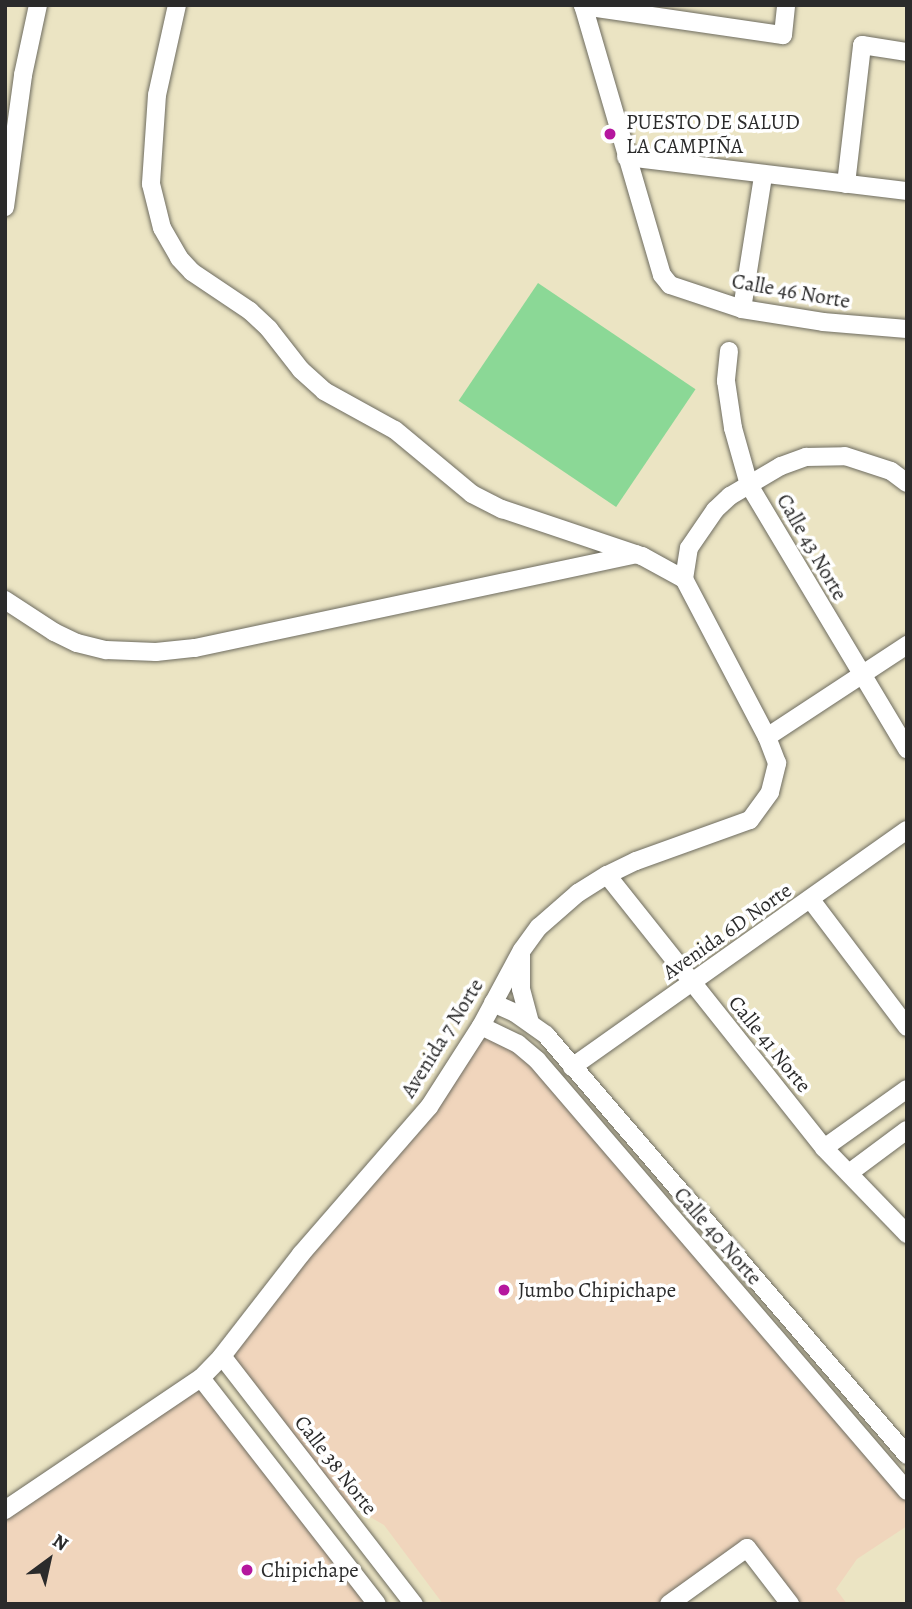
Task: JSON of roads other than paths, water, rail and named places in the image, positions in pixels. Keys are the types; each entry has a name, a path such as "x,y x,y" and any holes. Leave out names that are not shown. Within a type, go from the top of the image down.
{"street":[{"path":"5,206 23,75 38,5"},
{"path":"177,5 157,95 151,184 162,228 179,258 192,272 250,311 268,328 301,370 324,391 395,430 472,494 502,509 636,554 684,579 689,548 715,510 781,466 806,457 845,456 891,471 907,483"},
{"path":"786,5 783,35 583,6 626,157 764,176 907,191"},
{"path":"846,184 862,46 907,52"},
{"name":"Calle 46 Norte","path":"626,157 662,275 670,285 742,309 823,322 907,329"},
{"path":"742,309 764,176"},
{"name":"Calle 43 Norte","path":"729,351 726,381 733,428 749,485 860,676 907,749"},
{"path":"5,600 54,632 77,643 106,650 156,652 195,648 636,554"},
{"name":"Avenida 7 Norte","path":"5,1510 201,1378 222,1356 301,1254 429,1107 481,1026 522,950 556,911 607,875 636,861 750,820 770,792 777,763 767,737 684,579"},
{"path":"767,737 907,645"},
{"name":"Avenida 6D Norte","path":"572,1067 907,830"},
{"name":"Calle 41 Norte","path":"607,875 824,1148 907,1234"},
{"path":"811,900 907,1027"},
{"path":"522,950 521,989 530,1023"},
{"name":"Calle 40 Norte","path":"493,1003 546,1035 907,1455"},
{"name":"Calle 40 Norte","path":"481,1026 518,1044 537,1060 907,1491"},
{"path":"824,1148 907,1089"},
{"path":"849,1173 907,1130"},
{"name":"Calle 38 Norte","path":"222,1356 414,1604"},
{"path":"201,1378 377,1604"},
{"path":"669,1604 747,1548 790,1604"}],"place":[{"name":"PUESTO DE SALUD LA CAMPIÑA","path":"610,134"},
{"name":"Jumbo Chipichape","path":"504,1290"},
{"name":"Chipichape","path":"247,1570"}]}
